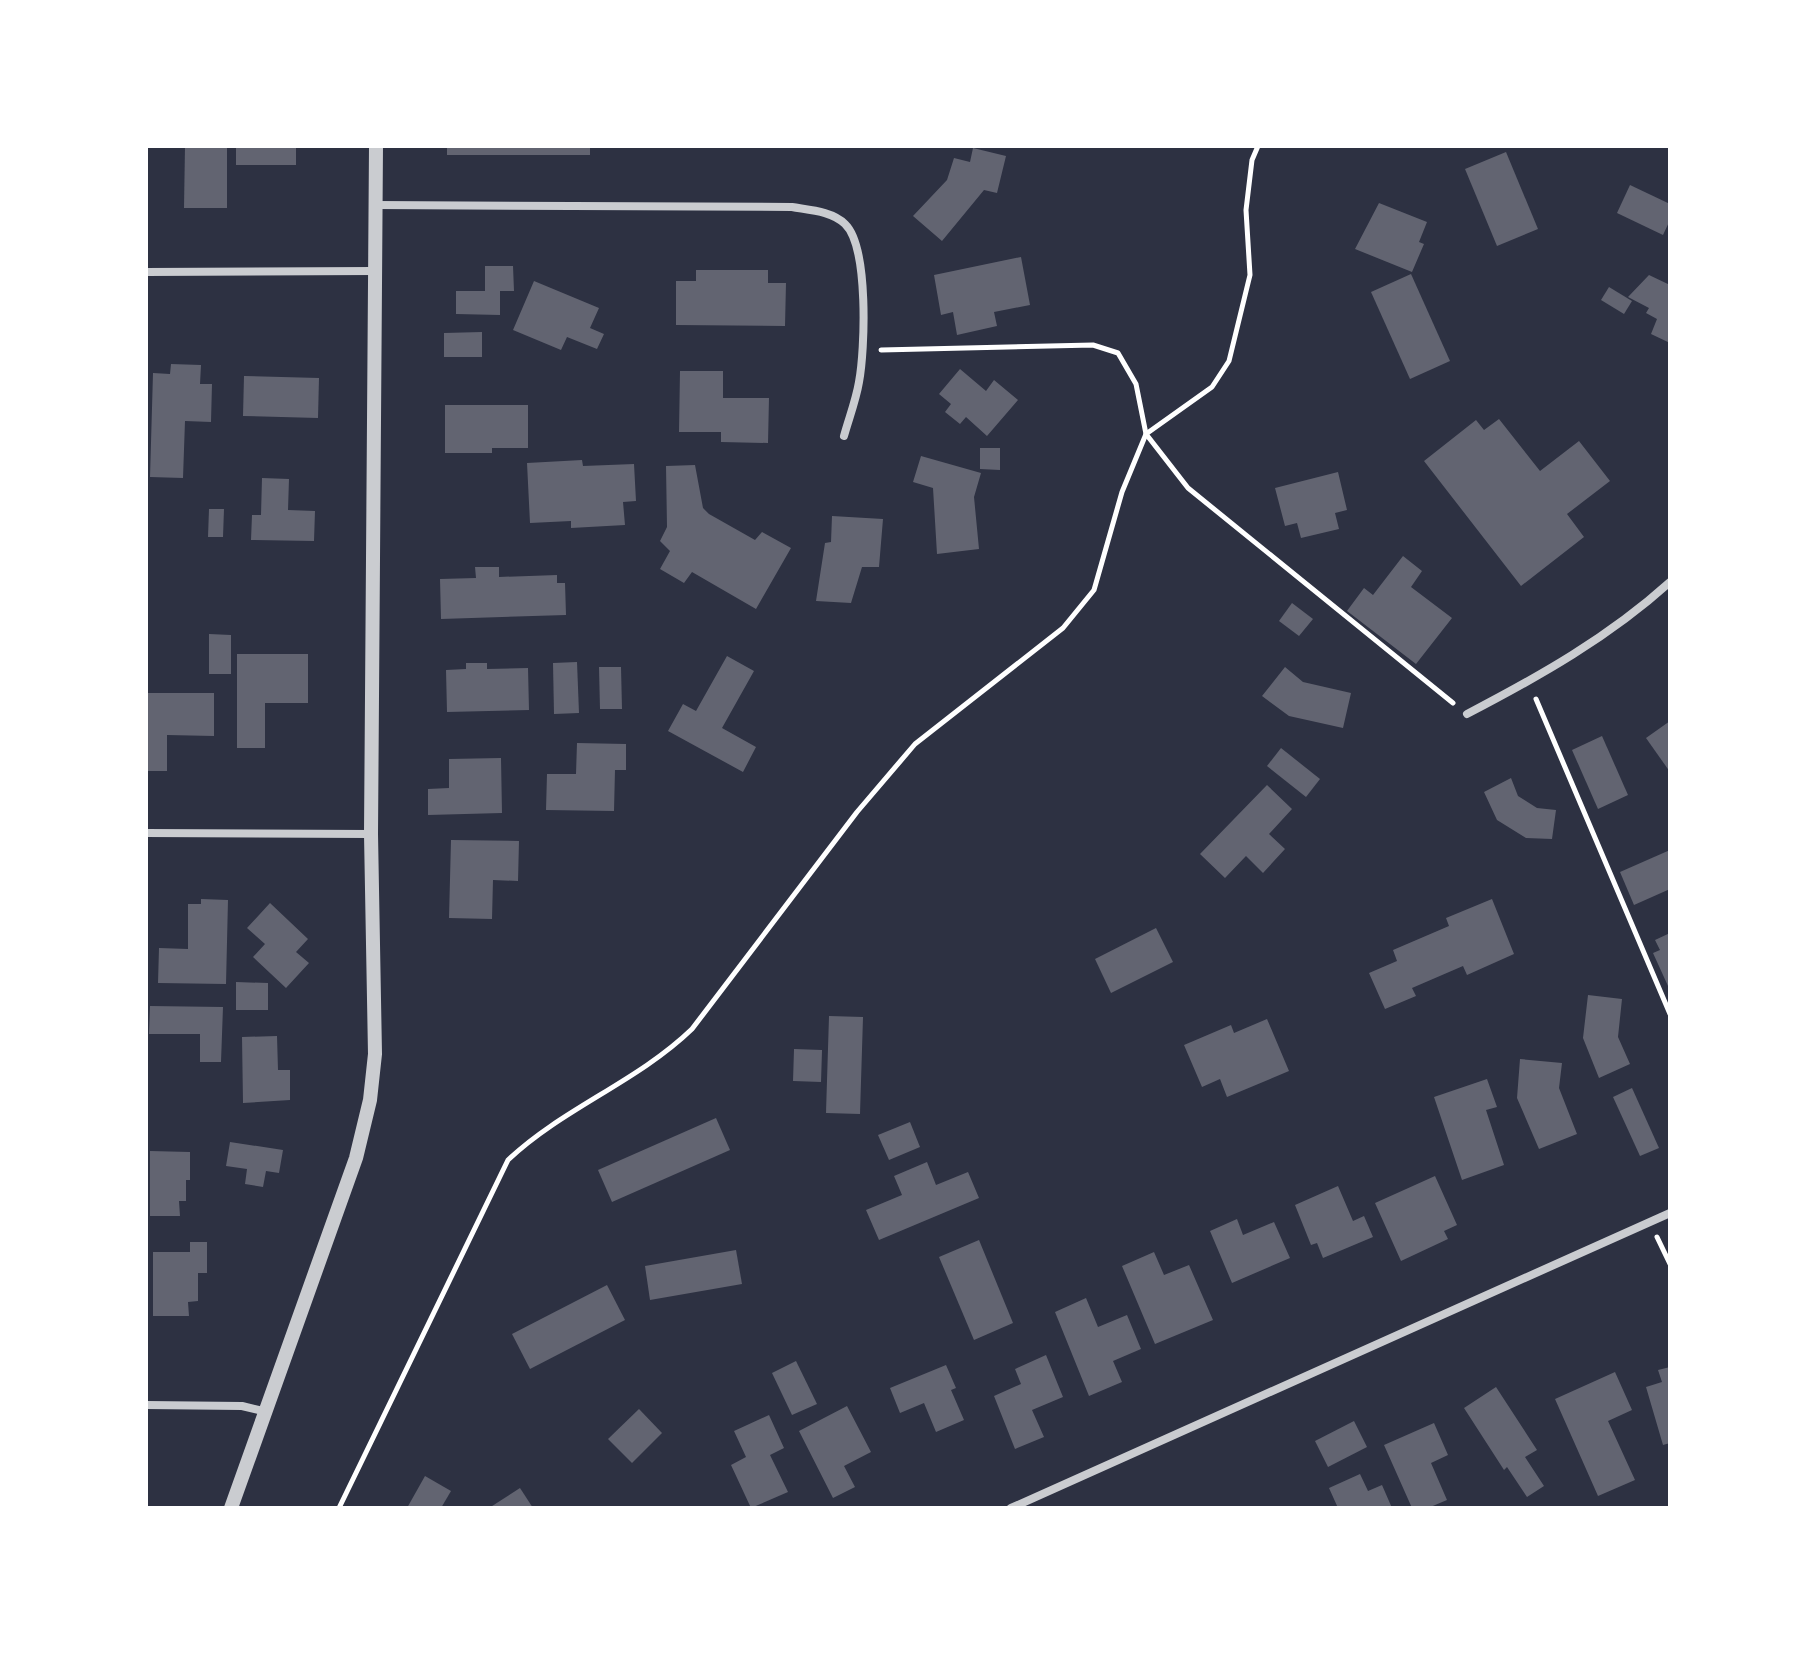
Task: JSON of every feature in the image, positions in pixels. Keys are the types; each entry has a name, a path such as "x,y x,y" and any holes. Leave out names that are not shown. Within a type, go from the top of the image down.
{"street":[{"path":"231,1508 356,1158 370,1100 375,1054 371,834 376,146"},
{"path":"376,205 792,207 823,212 844,223 856,242 863,273 859,381 844,436"},
{"path":"146,272 375,271"},
{"path":"1467,714 1529,682 1632,616 1670,582"},
{"path":"146,833 371,834"},
{"path":"1011,1508 1670,1213"},
{"path":"146,1405 242,1406 267,1412"}],"path":[{"path":"339,1508 508,1160 537,1133 666,1054 692,1029 857,812 915,744 1063,628 1094,590 1122,492 1146,434 1212,387 1229,361 1250,275 1246,210 1252,160 1258,146"},
{"path":"860,351 1093,345 1118,353 1136,384 1146,434 1188,488 1467,714"},
{"path":"1529,682 1670,1014"},
{"path":"1650,1222 1670,1264"}],"building":[{"path":"185,146 227,146 227,208 184,208"},
{"path":"236,146 296,146 296,165 236,165"},
{"path":"447,146 590,146 590,155 447,155"},
{"path":"973,148 1006,156 997,193 984,190 942,241 913,216 947,180 954,158 970,162"},
{"path":"1506,152 1538,229 1497,246 1465,169"},
{"path":"1630,185 1670,204 1670,220 1663,235 1617,213"},
{"path":"1379,203 1427,222 1419,242 1424,244 1412,272 1355,249"},
{"path":"1021,257 1030,305 994,312 997,326 957,335 953,312 941,315 934,275"},
{"path":"485,266 513,266 514,291 500,291 500,315 456,314 456,291 485,291"},
{"path":"696,270 768,270 768,283 786,283 785,326 676,325 676,281 696,281"},
{"path":"1411,274 1450,361 1410,379 1371,292"},
{"path":"1649,275 1670,285 1670,343 1651,334 1657,319 1646,313 1649,308 1628,297"},
{"path":"534,281 599,308 590,328 604,334 597,349 567,337 561,350 513,330"},
{"path":"1609,287 1632,301 1624,314 1601,300"},
{"path":"482,332 482,357 444,357 444,333"},
{"path":"171,364 201,365 200,384 212,384 211,422 185,421 183,478 150,477 153,373 170,374"},
{"path":"960,369 986,391 994,380 1018,400 987,436 966,417 960,424 945,412 951,404 939,394"},
{"path":"680,371 723,371 723,398 769,398 768,443 721,442 721,432 679,432"},
{"path":"244,376 319,378 318,418 243,416"},
{"path":"445,405 528,405 528,448 492,448 492,453 445,453"},
{"path":"1499,419 1540,471 1579,441 1610,481 1567,514 1584,537 1521,586 1424,461 1476,420 1484,430"},
{"path":"980,448 1000,448 1000,470 980,469"},
{"path":"921,456 981,473 974,497 979,549 937,554 933,488 913,482"},
{"path":"582,460 583,466 634,464 636,501 623,502 625,525 571,528 571,521 530,523 527,463"},
{"path":"695,465 703,508 709,514 755,540 762,532 791,548 756,609 692,572 684,583 660,569 670,551 660,541 667,527 666,466"},
{"path":"1338,472 1347,510 1335,513 1339,529 1301,538 1297,523 1285,526 1275,488"},
{"path":"262,478 289,479 288,510 315,511 314,541 251,540 252,515 261,515"},
{"path":"209,509 224,509 223,537 208,537"},
{"path":"832,516 883,519 879,567 862,567 851,603 816,601 825,543 831,542"},
{"path":"1403,556 1422,571 1411,587 1452,618 1416,664 1347,611 1364,588 1373,595"},
{"path":"475,567 499,567 499,577 557,575 557,583 565,583 566,615 441,619 440,579 476,578"},
{"path":"1292,603 1313,619 1299,636 1279,621"},
{"path":"209,634 231,635 231,674 209,674"},
{"path":"237,654 308,654 308,703 265,703 265,748 237,748"},
{"path":"727,656 754,671 722,728 756,747 743,772 668,731 683,704 696,711"},
{"path":"577,662 579,713 554,714 553,663"},
{"path":"466,663 487,663 487,669 528,668 529,710 447,712 446,670 466,669"},
{"path":"599,667 621,667 622,709 600,709"},
{"path":"1285,667 1303,682 1351,693 1343,728 1289,716 1262,696"},
{"path":"146,693 214,693 214,736 167,735 167,771 146,771"},
{"path":"1670,721 1670,772 1646,738"},
{"path":"1602,736 1628,795 1598,809 1572,750"},
{"path":"577,743 626,744 626,770 615,770 614,811 546,810 547,774 576,774"},
{"path":"1281,748 1320,779 1306,797 1267,766"},
{"path":"501,758 502,813 428,815 428,789 449,788 449,759"},
{"path":"1511,778 1518,796 1537,808 1556,810 1552,839 1526,838 1497,820 1484,792"},
{"path":"1267,785 1292,809 1269,834 1285,849 1263,873 1246,856 1225,878 1200,854"},
{"path":"451,840 519,841 518,881 493,880 492,919 449,918"},
{"path":"1670,850 1670,889 1634,905 1620,872"},
{"path":"201,899 228,900 226,984 158,983 159,948 188,949 188,904 201,904"},
{"path":"1492,899 1514,954 1467,975 1463,966 1412,988 1416,996 1385,1009 1369,973 1397,961 1393,950 1449,926 1446,918"},
{"path":"270,903 308,939 296,952 309,963 286,988 253,957 265,944 247,928"},
{"path":"1156,928 1173,962 1111,993 1095,959"},
{"path":"1670,933 1668,986 1653,953 1660,950 1655,940"},
{"path":"236,982 268,983 268,1010 236,1010"},
{"path":"1588,995 1622,999 1618,1037 1630,1064 1599,1078 1583,1038"},
{"path":"150,1006 223,1007 221,1062 200,1062 200,1034 149,1034"},
{"path":"829,1016 863,1017 860,1114 826,1113"},
{"path":"1267,1019 1289,1071 1227,1097 1220,1079 1202,1087 1184,1045 1231,1025 1234,1033"},
{"path":"277,1036 278,1070 290,1070 290,1100 243,1103 242,1037"},
{"path":"794,1049 822,1050 821,1082 793,1081"},
{"path":"1520,1059 1562,1063 1559,1088 1577,1134 1539,1149 1517,1098"},
{"path":"1487,1079 1497,1107 1486,1110 1504,1165 1462,1180 1434,1097"},
{"path":"1632,1088 1659,1148 1640,1156 1613,1097"},
{"path":"716,1118 730,1150 612,1202 598,1170"},
{"path":"910,1122 920,1147 889,1160 878,1135"},
{"path":"230,1142 283,1150 279,1173 266,1171 263,1187 245,1184 247,1169 226,1166"},
{"path":"150,1151 190,1152 190,1180 186,1180 186,1201 179,1201 180,1216 150,1216"},
{"path":"927,1162 936,1185 968,1172 979,1198 879,1240 866,1210 902,1195 894,1176"},
{"path":"1435,1176 1457,1225 1444,1231 1448,1239 1401,1261 1375,1203"},
{"path":"1338,1186 1353,1221 1364,1216 1373,1237 1323,1258 1317,1243 1311,1245 1295,1205"},
{"path":"1237,1219 1243,1235 1274,1222 1290,1258 1232,1283 1210,1231"},
{"path":"979,1240 1013,1323 974,1340 939,1257"},
{"path":"190,1242 207,1242 207,1273 198,1273 198,1301 188,1302 189,1316 153,1316 153,1252 190,1252"},
{"path":"736,1250 742,1284 650,1300 645,1266"},
{"path":"1154,1252 1164,1275 1189,1265 1213,1320 1155,1344 1122,1266"},
{"path":"607,1285 625,1320 530,1369 512,1334"},
{"path":"1086,1298 1098,1327 1127,1315 1141,1349 1113,1361 1122,1382 1089,1396 1055,1312"},
{"path":"1046,1355 1063,1397 1032,1410 1044,1437 1015,1449 994,1396 1021,1384 1015,1369"},
{"path":"796,1361 817,1404 792,1415 772,1373"},
{"path":"946,1365 956,1388 951,1390 964,1420 936,1432 924,1403 900,1413 890,1388"},
{"path":"1670,1367 1670,1443 1663,1445 1646,1387 1662,1382 1658,1370"},
{"path":"1615,1372 1632,1410 1608,1421 1635,1480 1598,1496 1555,1399"},
{"path":"1496,1387 1537,1450 1525,1457 1544,1486 1527,1497 1507,1467 1504,1470 1464,1408"},
{"path":"847,1406 871,1452 844,1466 855,1487 833,1498 799,1431"},
{"path":"639,1409 662,1433 632,1463 608,1439"},
{"path":"769,1415 784,1448 770,1455 788,1492 751,1508 731,1465 746,1457 734,1431"},
{"path":"1354,1421 1367,1447 1328,1467 1315,1441"},
{"path":"1434,1423 1448,1455 1431,1463 1447,1500 1428,1508 1412,1508 1384,1445"},
{"path":"1360,1474 1368,1491 1382,1485 1392,1508 1338,1508 1329,1488"},
{"path":"425,1476 451,1491 441,1508 407,1508"},
{"path":"520,1488 533,1508 489,1508"}]}
